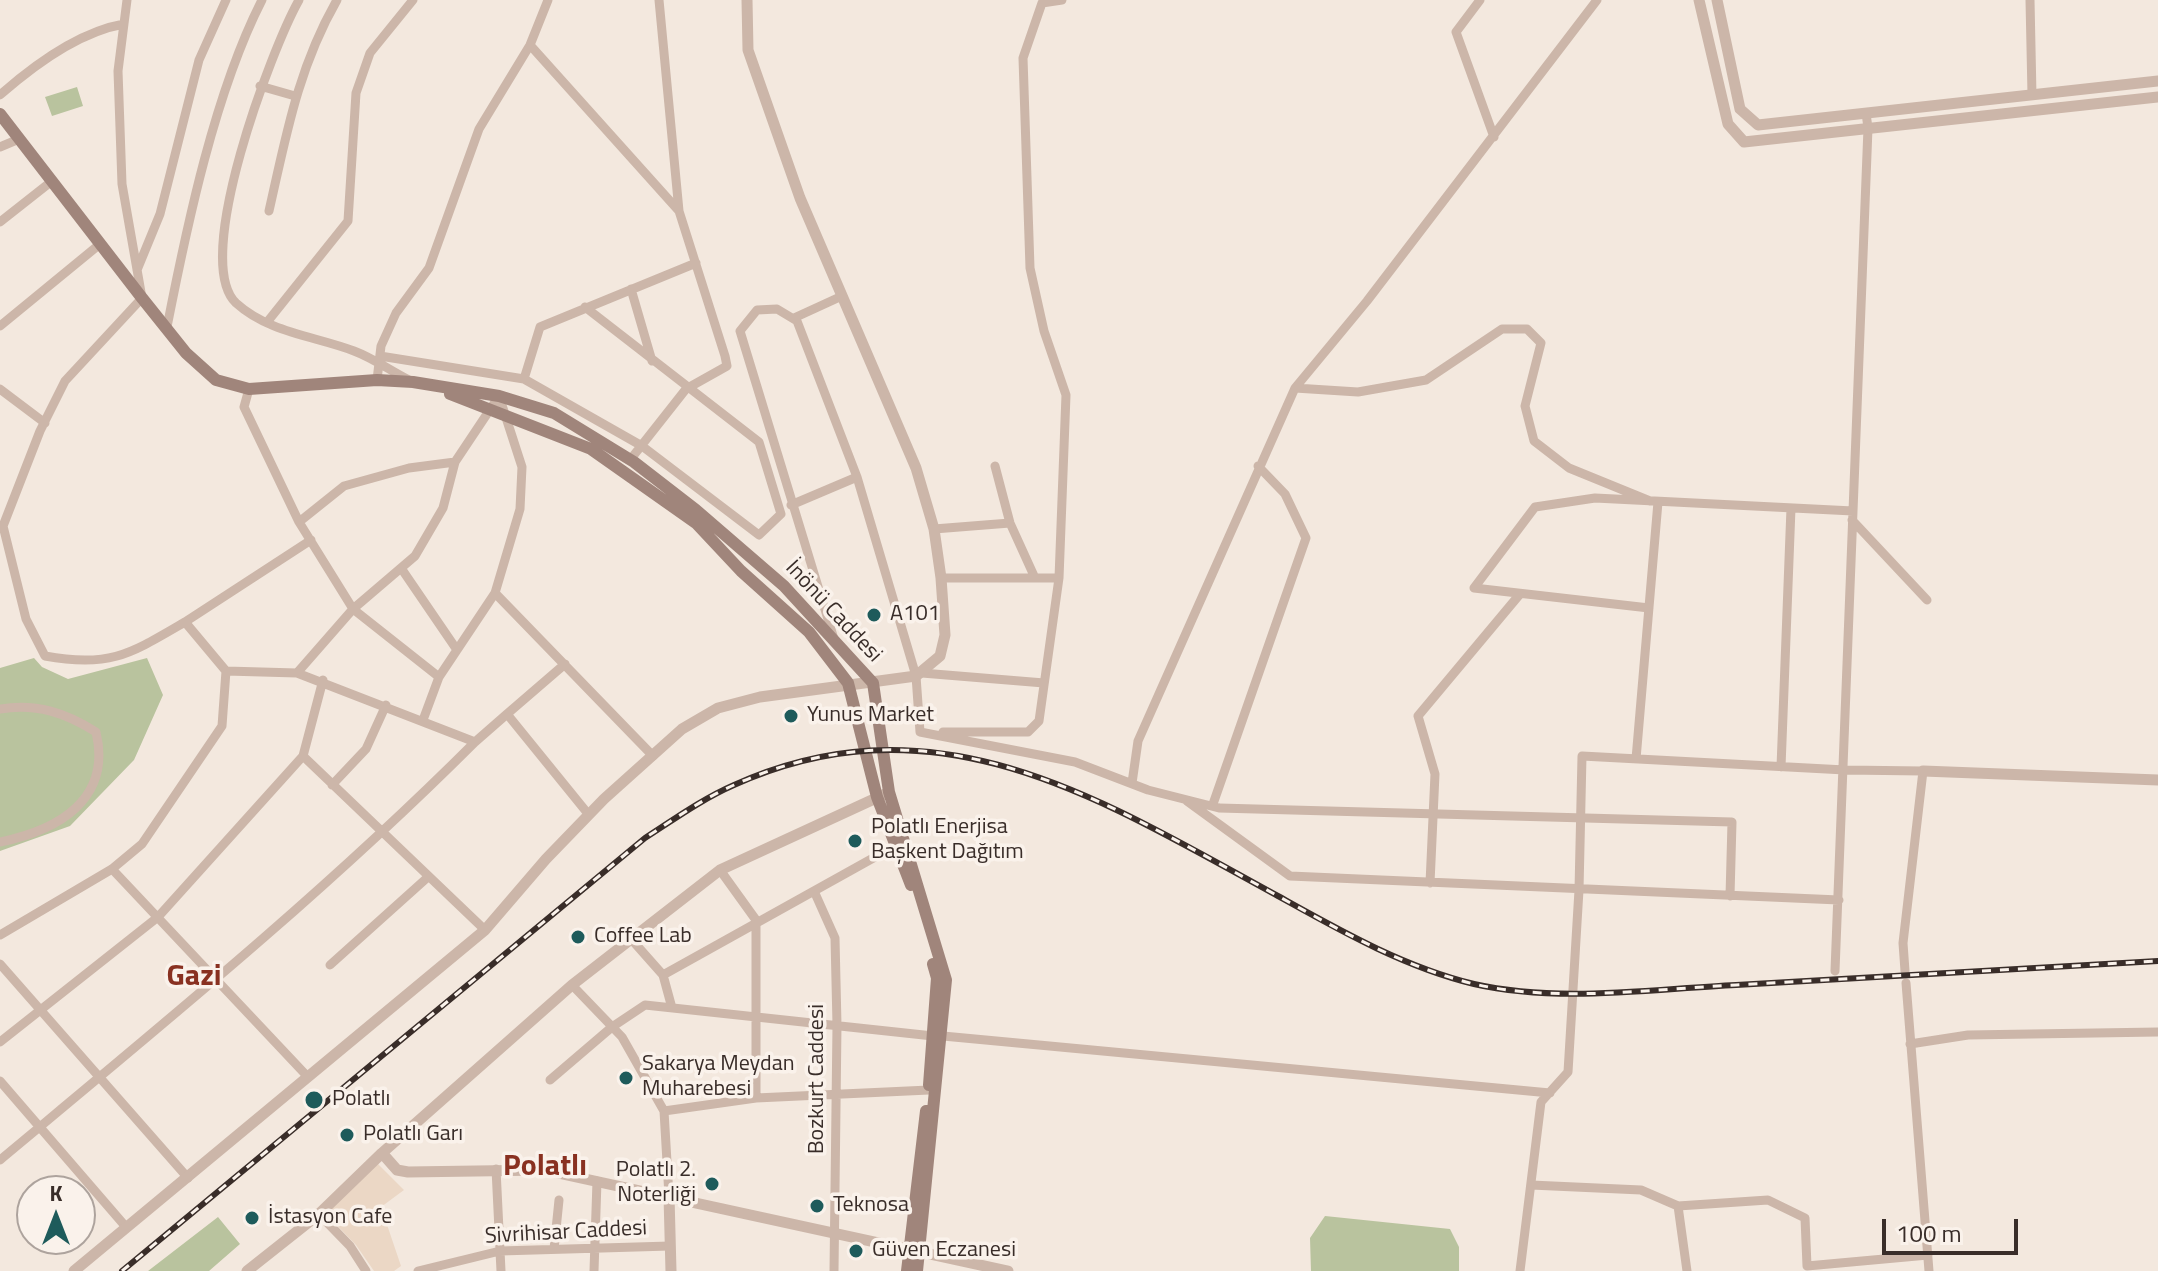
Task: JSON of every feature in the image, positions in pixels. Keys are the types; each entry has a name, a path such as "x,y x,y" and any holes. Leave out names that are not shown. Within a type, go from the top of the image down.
{"main road":[{"name":"İnönü Caddesi","path":"0,114 186,353 216,380 249,389 377,380 413,382 499,396 554,413 630,460 696,510 784,586 873,683 883,795 893,847 915,892 937,978 938,1036 929,1090 912,1252 917,1271"},
{"name":"İnönü Caddesi","path":"413,382 489,407 591,449 696,523 741,571 809,632 848,683 946,980 912,1252 907,1271"}],"street":[{"path":"127,0 118,71 122,184 142,298 65,381 2,527 26,619 45,656 84,663 132,653 311,540"},
{"path":"137,270 160,214 199,60 226,0"},
{"path":"167,327 181,257 224,99 247,30 262,0"},
{"path":"299,0 260,86 224,228 227,287 235,302 292,334 380,360 524,379 642,446 759,535 781,514 759,442 686,389 585,307"},
{"path":"269,211 295,96 314,41 337,0"},
{"path":"268,321 348,221 356,93 370,53 413,0"},
{"path":"377,380 380,360 396,313 429,268 479,129 530,45 548,0"},
{"path":"630,460 686,389 727,366 679,211 659,0"},
{"path":"747,0 748,50 800,198 916,468 934,529 945,635 940,656 919,675"},
{"path":"920,732 1028,732 1039,721 1059,578 1066,395 1044,331 1030,268 1023,58 1042,3 1062,0"},
{"path":"1480,0 1456,32 1494,137"},
{"path":"1132,783 1138,741 1295,388 1494,137 1597,0"},
{"path":"1699,0 1728,124 1744,142 2158,97"},
{"path":"1717,0 1740,109 1758,125 2158,81"},
{"path":"2030,0 2032,95"},
{"path":"0,95 27,71 108,27 124,24"},
{"path":"530,45 679,211"},
{"path":"260,86 295,96"},
{"path":"1835,971 1845,770 1868,128 1866,113"},
{"path":"0,147 19,139"},
{"path":"0,222 52,181"},
{"path":"0,326 100,244"},
{"path":"524,379 540,327 696,263"},
{"path":"631,289 652,361"},
{"path":"794,318 842,296"},
{"path":"720,337 740,331 757,310 777,309 794,318 857,477 919,675 920,732"},
{"path":"1295,388 1358,392 1426,380 1502,329 1527,329 1541,343 1525,406 1534,441 1569,468 1654,502"},
{"path":"740,331 791,505 836,643"},
{"path":"380,360 413,382"},
{"path":"0,389 45,423"},
{"path":"249,389 244,407 299,522 353,609 439,677"},
{"path":"297,673 353,609 415,556 443,508 455,462 499,396 522,467 520,509 495,593 439,677 423,720"},
{"path":"299,522 344,486 409,468 455,462"},
{"path":"995,466 1010,523 1035,578"},
{"path":"1213,804 1306,538 1285,494 1258,466"},
{"path":"791,505 857,477"},
{"path":"1649,608 1474,588 1535,507 1595,498 1791,508 1852,515 1927,600"},
{"path":"1636,759 1649,608 1654,502"},
{"path":"1781,767 1791,508"},
{"path":"934,529 1010,523"},
{"path":"401,568 457,650"},
{"path":"941,578 1059,578"},
{"path":"495,593 653,756"},
{"path":"1430,883 1435,774 1418,716 1520,594"},
{"path":"0,935 112,869 142,844 222,726 226,671 185,622"},
{"path":"0,1160 219,979 382,834 475,742 565,664"},
{"path":"226,671 297,673 323,680 475,742"},
{"path":"74,1271 485,930 589,815 682,729 718,708 848,683 873,683 919,675 1044,683"},
{"path":"0,1042 158,917 303,756 323,680"},
{"path":"332,785 356,764 386,705"},
{"path":"0,709 42,708 68,714 96,732 101,766 96,784 63,819 21,838 0,842"},
{"path":"507,714 589,815"},
{"path":"920,732 1075,762 1132,783 1219,808 1732,822 1730,896"},
{"path":"303,756 485,930"},
{"path":"1520,1271 1541,1102 1568,1072 1579,890 1582,756 1845,770 2158,780"},
{"path":"1905,971 1903,943 1923,771"},
{"path":"247,1271 319,1214 382,1153 572,985 720,870 883,795"},
{"path":"1184,799 1290,876 1839,900"},
{"path":"663,975 756,920 893,847"},
{"path":"112,869 219,979 307,1076"},
{"path":"720,870 756,920 756,1098"},
{"path":"330,965 428,877"},
{"name":"Bozkurt Caddesi","path":"814,891 835,938 837,1094 834,1271"},
{"path":"632,940 663,975 672,1008"},
{"path":"0,964 188,1178"},
{"path":"1906,983 1929,1271"},
{"path":"572,985 622,1037 664,1111 671,1271"},
{"path":"550,1080 612,1027 645,1005 938,1036 1550,1093"},
{"path":"1910,1044 1968,1035 2158,1032"},
{"path":"0,1081 126,1227"},
{"path":"664,1111 756,1098 929,1090"},
{"path":"382,1153 397,1170 544,1170 1008,1271"},
{"path":"496,1169 501,1271"},
{"path":"594,1271 597,1181"},
{"path":"1531,1185 1641,1190 1678,1206 1768,1200 1805,1218 1807,1266 1928,1255"},
{"path":"554,1249 559,1200"},
{"path":"1678,1206 1687,1271"},
{"path":"319,1214 350,1246 366,1271"},
{"name":"Sivrihisar Caddesi","path":"418,1271 500,1251 670,1246"}],"green space":[{"path":"77,87 83,106 52,116 45,97"},
{"path":"34,658 42,667 68,679 147,658 163,695 134,760 70,826 0,851 0,668"},
{"path":"1325,1216 1450,1229 1459,1247 1459,1271 1311,1271 1310,1238"},
{"path":"218,1217 240,1244 209,1271 148,1271"}],"shaded area":[{"path":"376,1162 404,1190 381,1207 401,1266 394,1271 374,1271 356,1245 325,1213"}],"railway":[{"path":"122,1271 645,838 734,785 809,759 880,750 949,754 1016,770 1082,794 1147,825 1373,947 1448,977 1506,990 1605,993 2158,961"}],"place":[{"name":"A101","path":"874,615"},
{"name":"Yunus Market","path":"791,716"},
{"name":"Polatlı Enerjisa Başkent Dağıtım","path":"855,841"},
{"name":"Coffee Lab","path":"578,937"},
{"name":"Sakarya Meydan Muharebesi","path":"626,1078"},
{"name":"Polatlı","path":"314,1100"},
{"name":"Polatlı Garı","path":"347,1135"},
{"name":"Polatlı 2. Noterliği","path":"712,1184"},
{"name":"Teknosa","path":"817,1206"},
{"name":"İstasyon Cafe","path":"252,1218"},
{"name":"Güven Eczanesi","path":"856,1251"}],"district":[{"name":"Gazi","path":"194,978"},
{"name":"Polatlı","path":"545,1168"}]}
